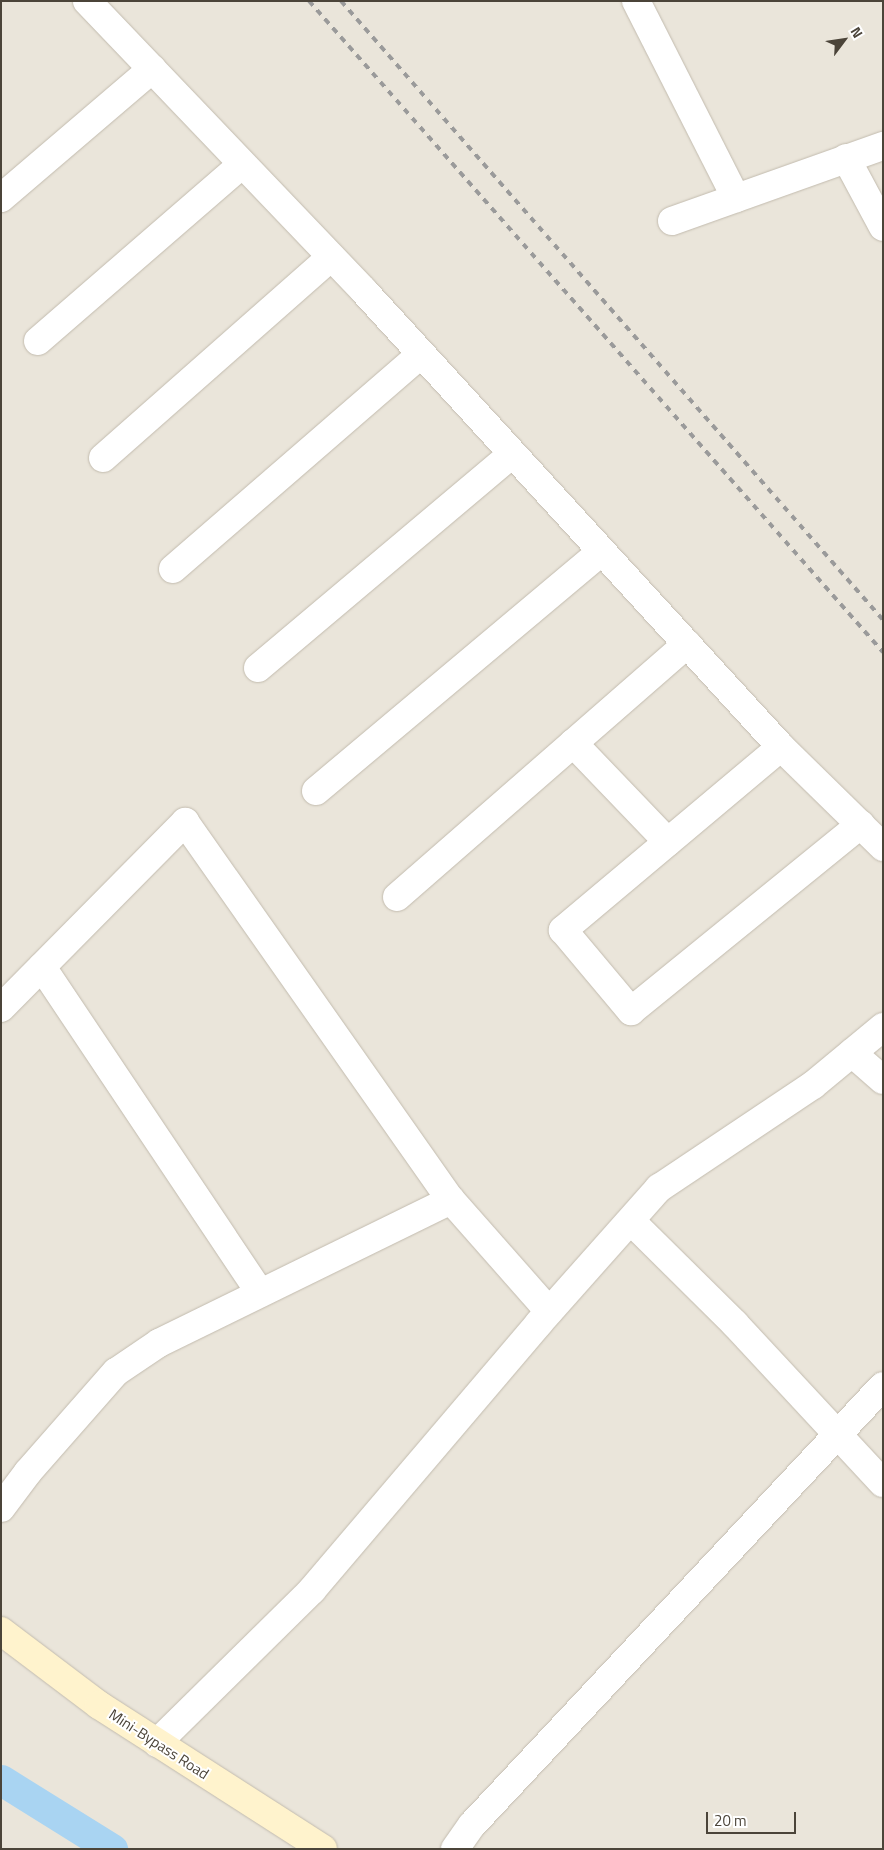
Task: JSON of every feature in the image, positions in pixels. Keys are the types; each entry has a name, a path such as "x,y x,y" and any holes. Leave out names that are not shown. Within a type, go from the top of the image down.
{"main road":[{"name":"Mini-Bypass Road","path":"1,1631 99,1705 323,1849"}],"street":[{"path":"88,1 331,257 781,747 870,834 631,1011 563,930 781,747"},
{"path":"638,2 736,198"},
{"path":"1,198 152,69"},
{"path":"672,221 883,146"},
{"path":"846,158 883,227"},
{"path":"38,341 242,164"},
{"path":"103,458 331,257"},
{"path":"173,570 421,354"},
{"path":"258,668 512,454"},
{"path":"316,791 602,551"},
{"path":"397,897 687,644"},
{"path":"574,743 668,842"},
{"path":"1,1008 184,822 451,1200 549,1311"},
{"path":"42,966 260,1293"},
{"path":"157,1743 312,1590 549,1311 659,1188 813,1085 883,1027"},
{"path":"852,1052 883,1080"},
{"path":"1,1508 28,1472 116,1372 159,1343 451,1200"},
{"path":"631,1221 735,1324 883,1483"},
{"path":"455,1849 472,1825 836,1432 883,1386"}],"shaded area":[{"path":"1,1 883,1 883,1849 1,1849"}],"waterway":[{"path":"1,1780 112,1849"}],"railway":[{"path":"309,1 883,652"},
{"path":"341,1 883,620"}]}
